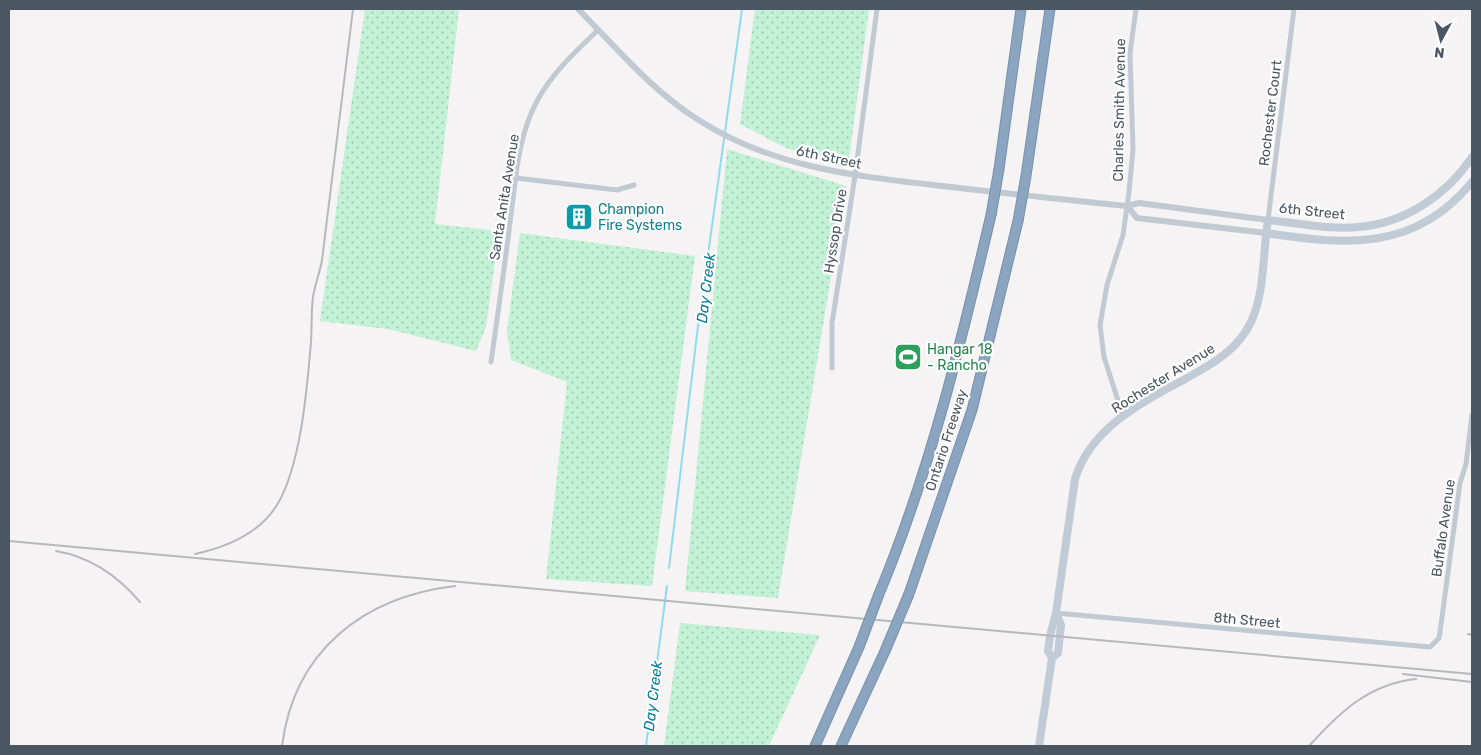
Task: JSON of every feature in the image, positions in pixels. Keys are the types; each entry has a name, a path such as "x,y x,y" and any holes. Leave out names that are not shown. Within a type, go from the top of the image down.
{"highway":[{"name":"Ontario Freeway","path":"815,746 859,647 900,543 957,359 991,215 1021,9"},
{"name":"Ontario Freeway","path":"841,746 886,651 909,594 972,410 1018,221 1050,9"}],"main road":[{"name":"6th Street","path":"1268,220 1337,227 1359,227 1386,222 1412,212 1434,198 1454,181 1472,158"},
{"name":"6th Street","path":"1266,233 1332,242 1379,239 1407,230 1431,218 1460,196 1472,182"},
{"name":"Rochester Avenue","path":"1039,746 1052,658 1048,651 1050,636 1056,613 1079,468 1092,445 1123,416 1212,364 1237,343 1247,330 1258,300 1268,220"}],"street":[{"name":"6th Street","path":"578,9 664,96 709,127 741,144 807,167 855,176 1127,206 1139,203 1268,220"},
{"name":"Hyssop Drive","path":"832,368 832,322 855,176 877,9"},
{"name":"Charles Smith Avenue","path":"1123,416 1104,357 1100,325 1107,285 1123,235 1127,206 1133,149 1130,53 1136,9"},
{"name":"Rochester Court","path":"1268,220 1294,9"},
{"name":"Santa Anita Avenue","path":"491,362 522,138 537,102 559,68 598,30"},
{"path":"516,178 617,190 634,185"},
{"name":"6th Street","path":"1127,206 1137,218 1266,233"},
{"name":"Buffalo Avenue","path":"1435,643 1440,632 1460,483 1466,464 1472,415"},
{"name":"8th Street","path":"1056,613 1424,648 1435,643"}],"green space":[{"path":"365,9 459,9 435,224 499,231 486,327 476,351 388,329 320,321"},
{"path":"755,9 869,9 848,167 786,148 740,124"},
{"path":"727,149 846,186 778,598 685,591"},
{"path":"520,233 695,256 652,586 546,579 567,382 511,360 507,331"},
{"path":"680,623 820,635 769,746 664,746"}],"waterway":[{"name":"Day Creek","path":"669,568 697,334 742,9"},
{"name":"Day Creek","path":"646,746 667,586"}],"railway":[{"path":"195,554 230,543 261,524 277,505 292,469 305,404 313,297 322,260 353,9"},
{"path":"9,541 1472,674"},
{"path":"56,551 81,558 102,569 122,583 140,602"},
{"path":"282,746 289,712 301,682 318,657 338,634 363,616 391,602 422,592 455,586"},
{"path":"1468,634 1472,635"},
{"path":"1403,674 1472,682"},
{"path":"1309,746 1332,722 1356,702 1383,687 1416,679"}],"place":[{"name":"Champion Fire Systems","path":"579,217"},
{"name":"Hangar 18 - Rancho","path":"908,357"}]}
